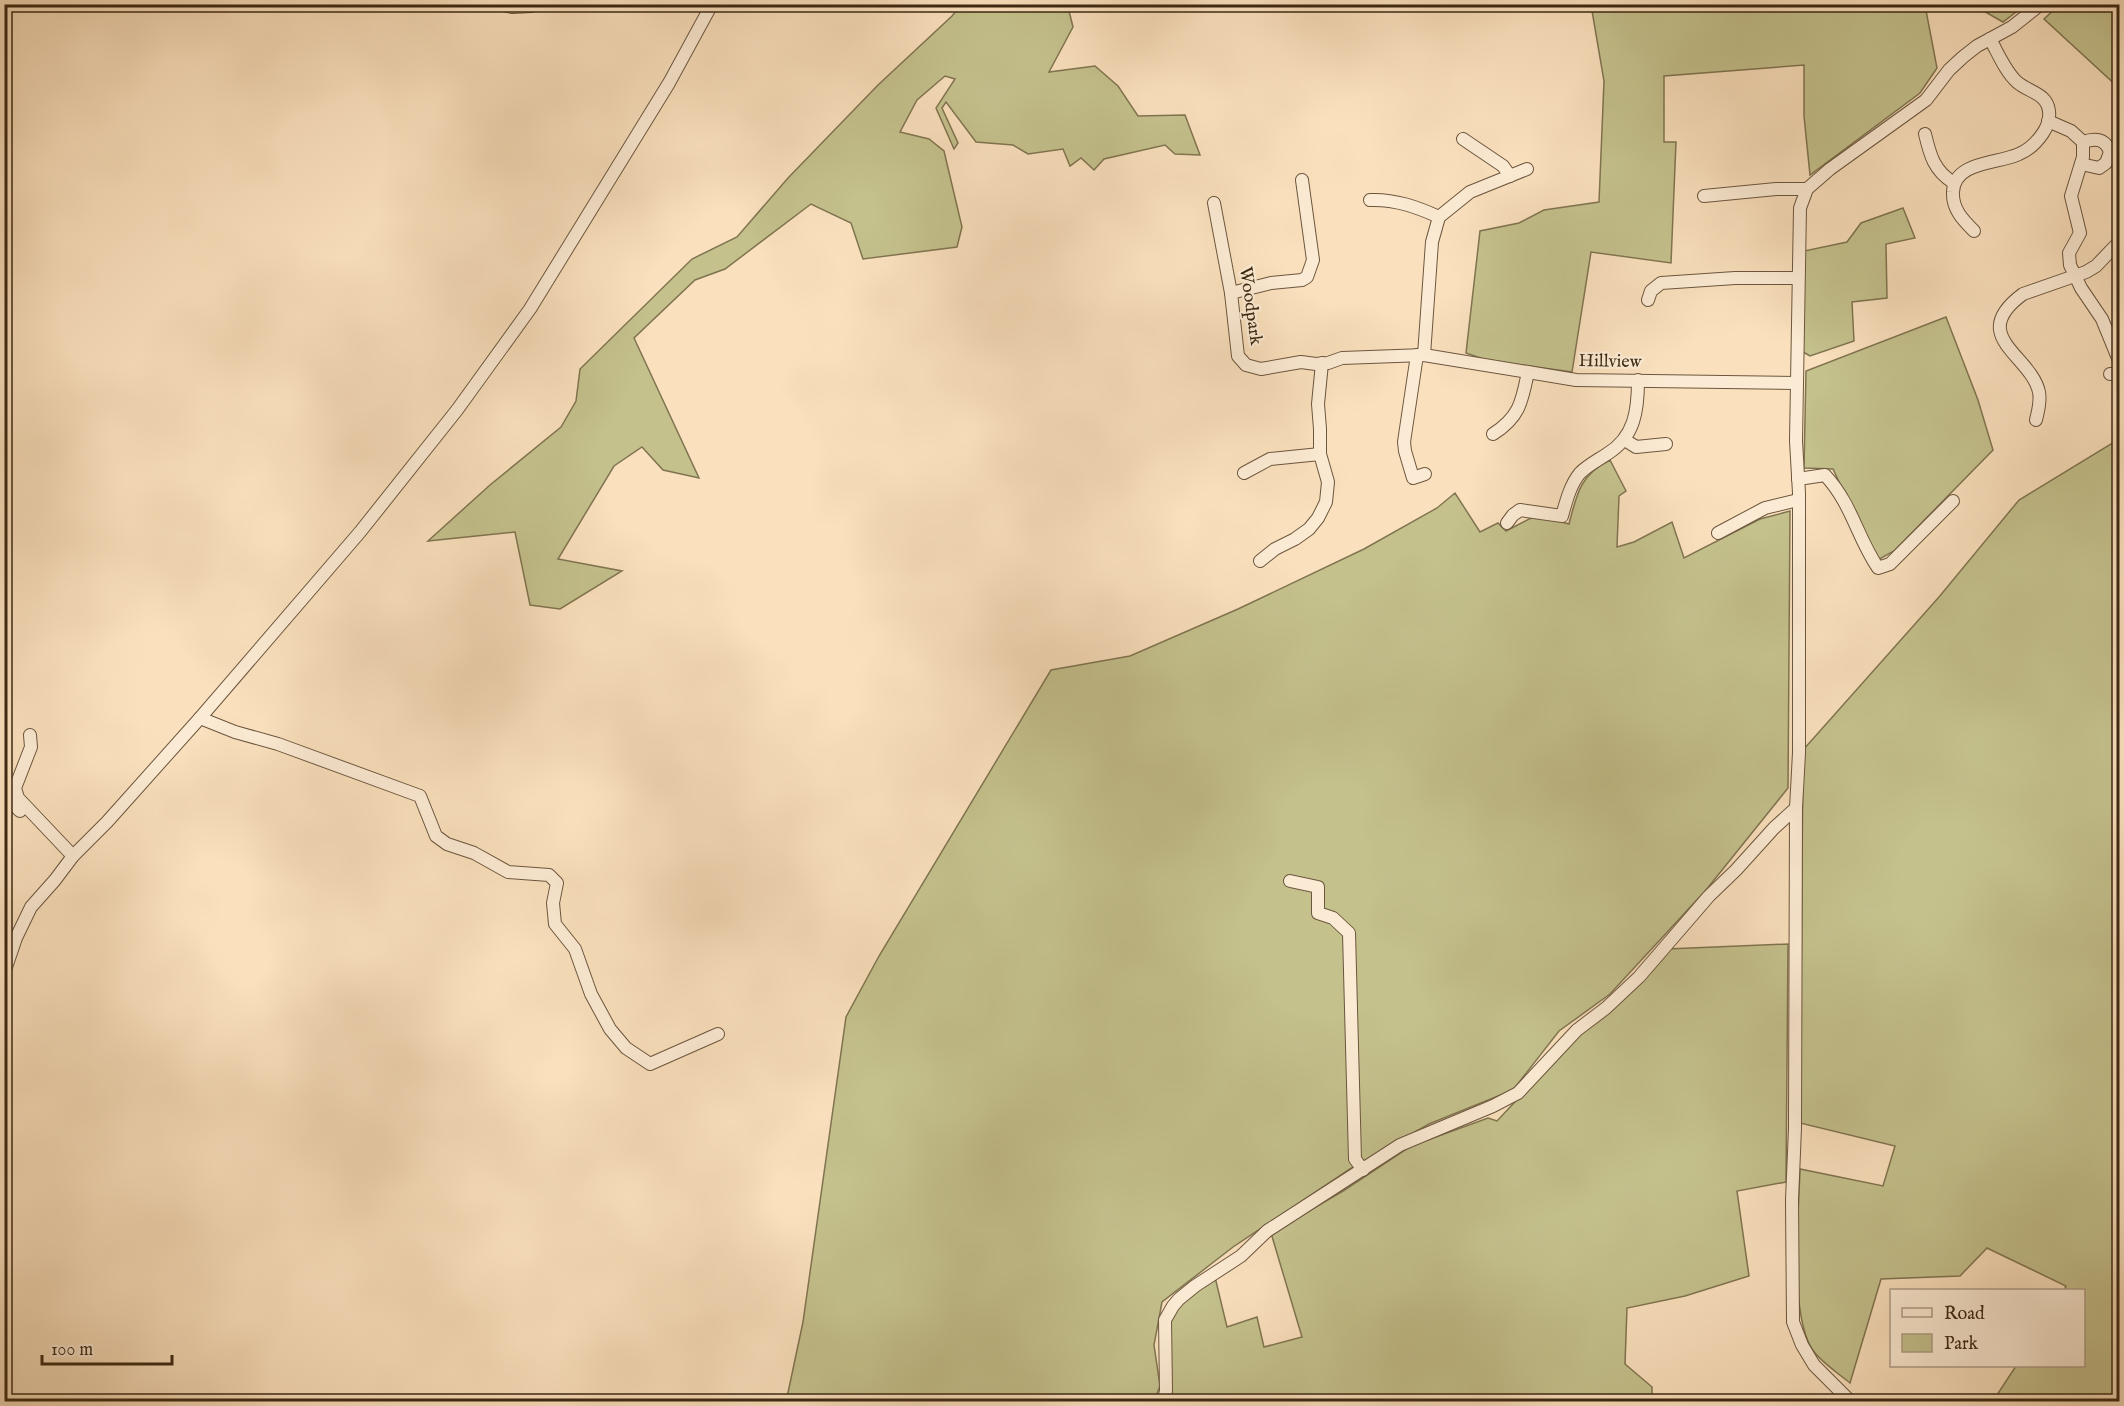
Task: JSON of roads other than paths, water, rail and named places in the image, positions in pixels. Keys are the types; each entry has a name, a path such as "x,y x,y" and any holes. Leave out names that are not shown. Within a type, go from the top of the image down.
{"street":[{"path":"501,4 512,7 533,4"},
{"path":"4,974 16,938 31,907 71,859 200,718 360,532 457,410 530,309 669,83 712,4"},
{"path":"1851,1401 1814,1365 1802,1345 1793,1322 1796,808 1799,753 1796,441 1800,208 1807,189 1830,169 1926,100 1957,62 2012,27 2041,4"},
{"path":"1974,231 1956,210 1953,198 1956,178 1971,168 2024,151 2038,140 2050,114 2043,97 2017,82 1990,39"},
{"path":"2048,121 2071,131 2083,142 2081,164 2071,196 2079,227 2078,238 2069,253 2070,265 2075,277 2098,311 2120,363"},
{"path":"1926,134 1930,153 1936,166 1954,183"},
{"path":"1463,139 1503,166 1509,176"},
{"path":"2081,164 2099,168 2106,163 2110,152 2106,143 2102,141 2092,139 2083,142"},
{"path":"1425,474 1413,478 1405,451 1405,430 1420,355 1432,242 1439,217 1470,192 1527,169"},
{"path":"1231,293 1271,283 1302,280 1307,277 1313,260 1302,180"},
{"path":"1704,196 1776,189 1807,189"},
{"path":"1370,200 1384,199 1397,202 1439,217"},
{"name":"Woodpark","path":"1214,203 1231,293 1238,356 1246,365 1261,369 1301,362 1322,363 1342,357 1363,357"},
{"path":"2036,420 2039,392 2030,375 2005,344 2001,324 2009,307 2023,294 2075,277 2096,266 2120,241"},
{"path":"1648,300 1651,291 1661,284 1735,278 1798,278"},
{"name":"Hillview","path":"1363,357 1420,355 1576,380 1797,382"},
{"path":"1260,561 1275,549 1294,540 1309,529 1322,512 1328,482 1320,454 1318,404 1322,363"},
{"path":"1491,434 1505,426 1520,408 1528,372"},
{"path":"1507,523 1520,510 1562,516 1573,485 1580,474 1625,440 1636,413 1638,380"},
{"path":"1625,440 1636,447 1666,444"},
{"path":"1242,474 1270,459 1320,454"},
{"path":"1798,478 1825,475 1852,514 1868,553 1878,568 1890,564 1953,501"},
{"path":"1718,533 1765,508 1798,500"},
{"path":"200,718 420,796 436,836 447,844 474,853 508,872 549,875 557,884 553,903 555,924 575,949 591,994 610,1029 626,1048 650,1064 718,1034"},
{"path":"30,735 31,747 15,788 18,798 71,859"},
{"path":"4,795 71,859"},
{"path":"1163,1401 1166,1391 1165,1320 1173,1306 1195,1286 1241,1256 1267,1231 1400,1145 1493,1106 1518,1093 1577,1030 1606,1008 1639,976 1708,896 1796,808"},
{"path":"1290,881 1318,887 1318,913 1333,918 1349,933 1355,1159 1363,1170"}]}
